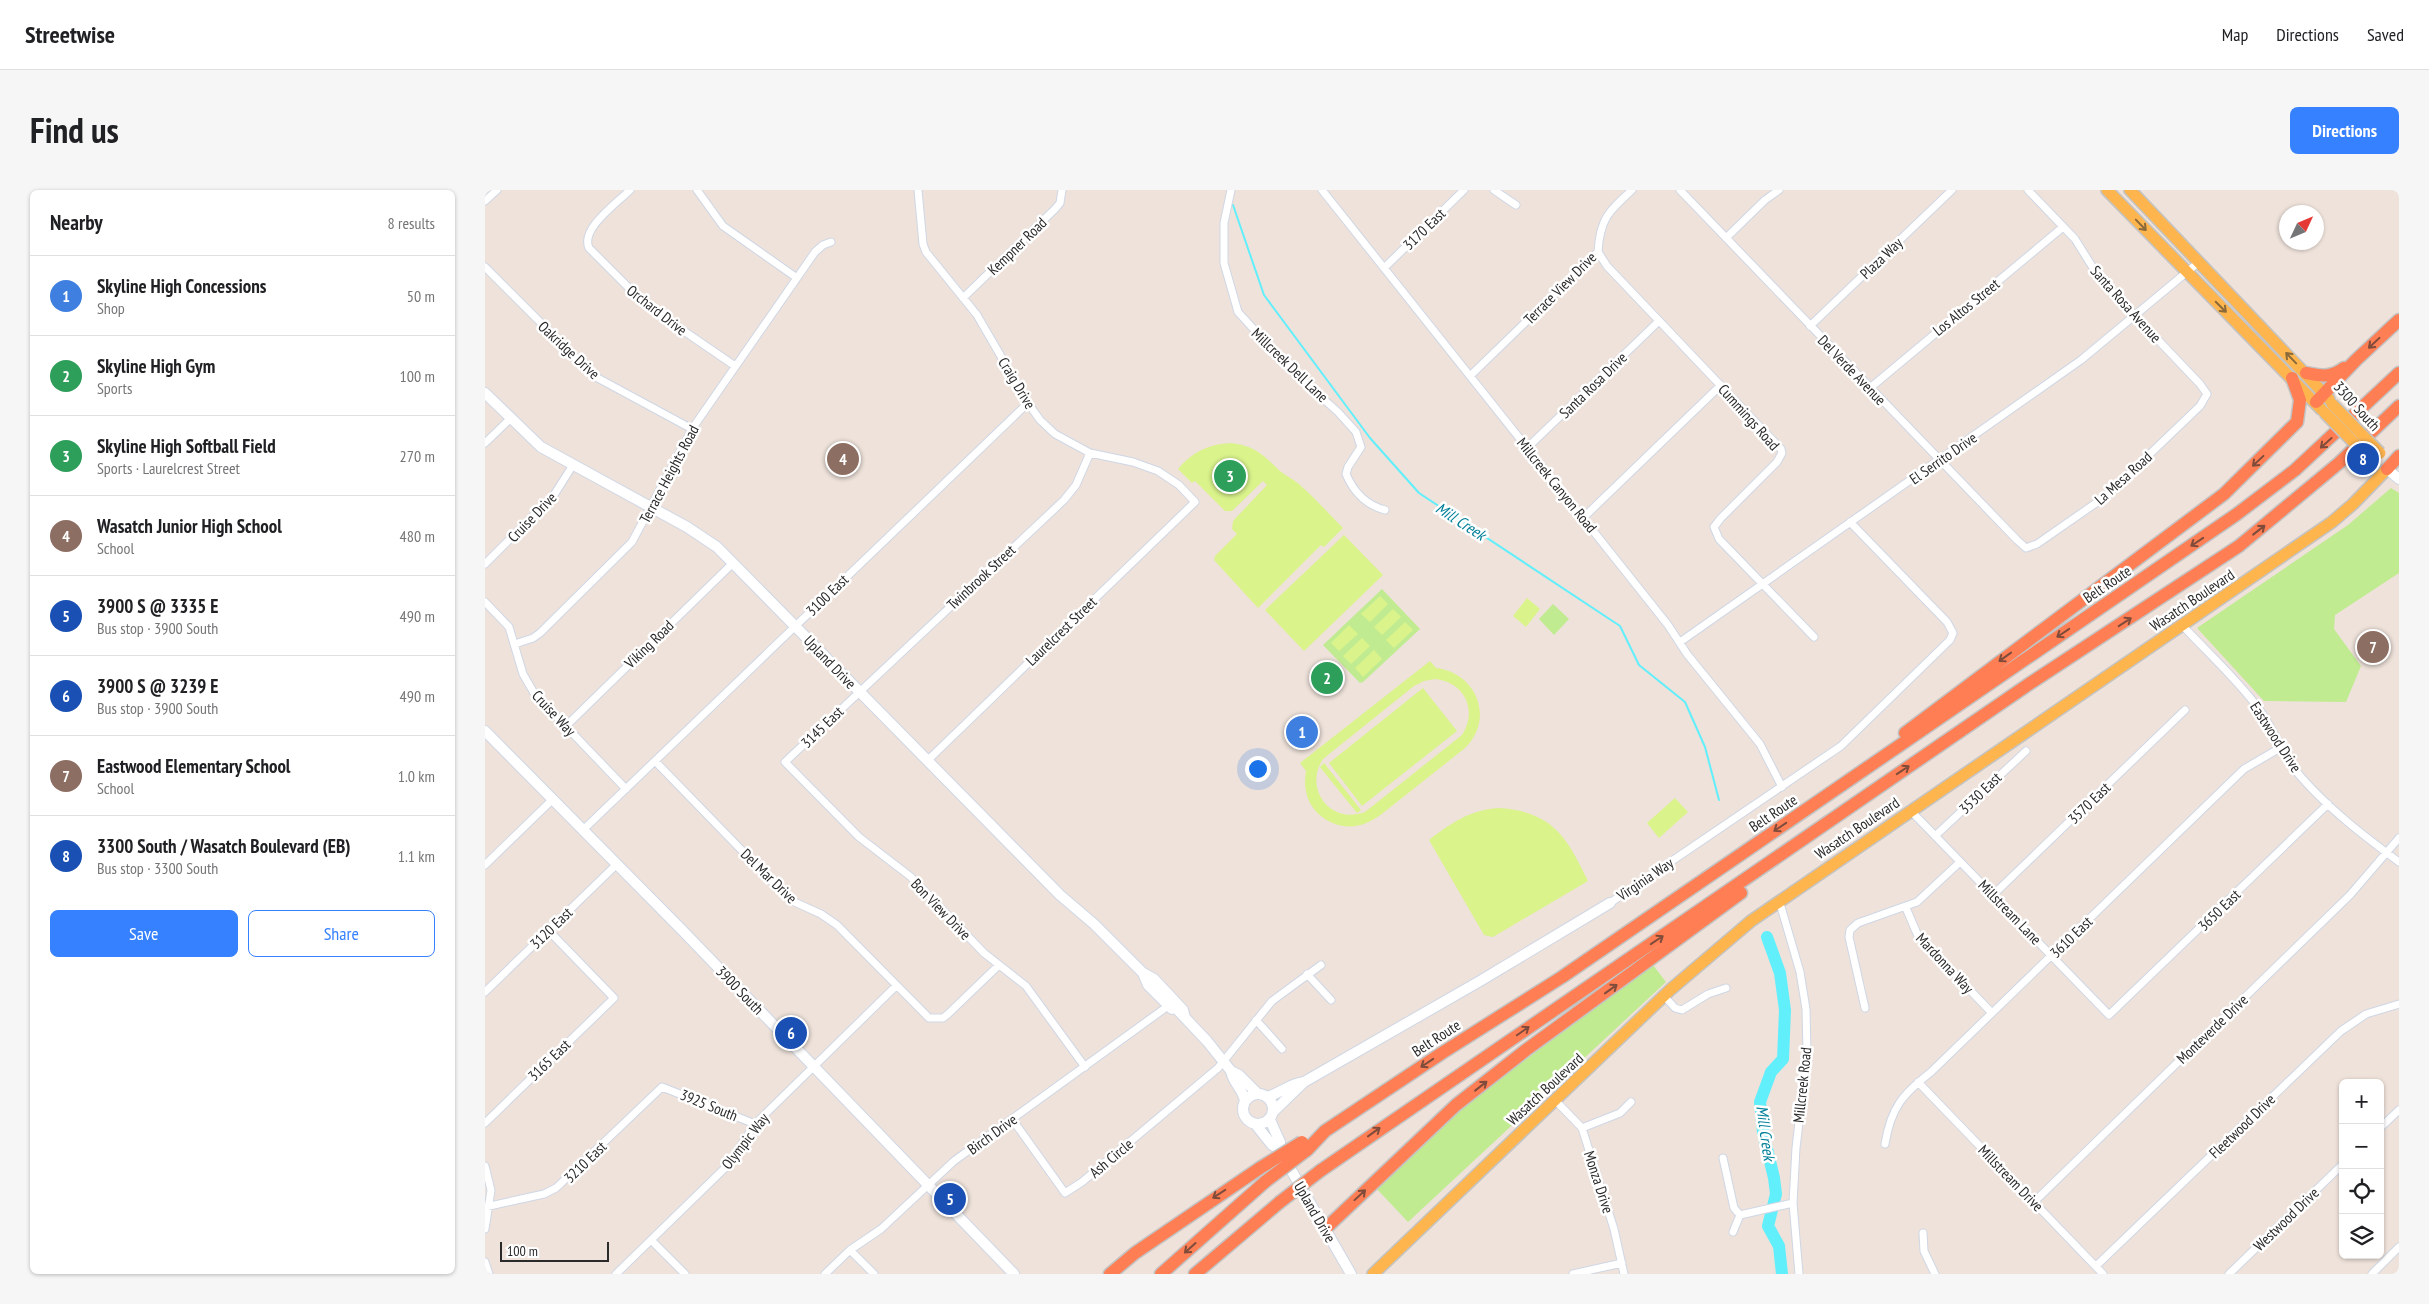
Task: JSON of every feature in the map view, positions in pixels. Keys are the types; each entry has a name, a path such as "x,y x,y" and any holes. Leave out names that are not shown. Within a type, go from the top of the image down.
{"highway":[{"path":"2306,373 2325,377 2337,374 2356,360 2399,320"},
{"path":"2324,403 2356,360"},
{"name":"Belt Route","path":"1161,1274 1304,1146 1442,1053 1562,977 2237,514 2315,453 2399,373"},
{"path":"1820,800 1935,708 2224,494 2297,422 2300,400 2291,378"},
{"path":"1195,1274 1280,1202 1320,1171 2029,684 2239,546 2339,463 2399,406"},
{"path":"2387,469 2399,456"},
{"path":"1325,1229 1464,1099 1526,1050 1711,916 1862,798"},
{"path":"1110,1274 1135,1253 1260,1168 1304,1146"}],"main road":[{"name":"3300 South","path":"2107,190 2291,378 2324,403 2387,469"},
{"name":"3300 South","path":"2129,190 2306,373 2324,403"},
{"name":"Wasatch Boulevard","path":"1373,1274 1664,996 1724,942 1779,899 2332,522 2387,469"}],"street":[{"path":"485,202 497,190"},
{"name":"Orchard Drive","path":"630,190 591,229 587,244 646,305 735,366"},
{"path":"697,190 723,226 797,278"},
{"name":"Craig Drive","path":"918,190 922,236 926,252 963,298 987,332 1028,403 1040,420 1055,434 1090,453 1133,462 1158,471 1179,485 1195,502"},
{"name":"Kempner Road","path":"963,298 1055,209 1060,203 1062,190"},
{"name":"Millcreek Dell Lane","path":"1231,190 1224,223 1224,263 1238,312 1291,370 1326,399 1356,432 1361,447 1348,466 1346,474 1355,491 1370,506 1385,510"},
{"name":"Millcreek Canyon Road","path":"1322,190 1760,744 1782,786"},
{"name":"3170 East","path":"1384,268 1464,190"},
{"path":"1494,190 1516,205"},
{"name":"Terrace View Drive","path":"1470,376 1598,252 1599,233 1603,221 1609,211 1632,190"},
{"name":"Del Verde Avenue","path":"1680,190 2017,540 2027,548"},
{"path":"1726,238 1769,196 1779,190"},
{"name":"Plaza Way","path":"1811,326 1952,190"},
{"name":"Santa Rosa Avenue","path":"2028,190 2081,247 2096,275 2203,387 2207,394"},
{"name":"Los Altos Street","path":"1870,388 2063,227"},
{"name":"Terrace Heights Road","path":"515,644 533,638 540,633 625,549 637,534 692,430 815,252 823,245 831,242"},
{"name":"Cummings Road","path":"1598,252 1607,266 1776,442 1782,453 1777,462 1714,527 1719,539 1762,583"},
{"name":"El Serrito Drive","path":"1679,642 2081,360 2199,262"},
{"name":"Oakridge Drive","path":"485,267 593,376 692,430"},
{"name":"Santa Rosa Drive","path":"1527,448 1659,321"},
{"path":"1583,518 1721,385"},
{"name":"Upland Drive","path":"485,393 541,447 705,538 733,563 1060,895 1094,924 1143,973 1154,979 1180,1006 1185,1018"},
{"name":"La Mesa Road","path":"2027,548 2037,544 2106,496 2200,406 2207,394"},
{"name":"3100 East","path":"583,829 1028,403"},
{"path":"485,444 510,419"},
{"name":"Twinbrook Street","path":"859,691 1064,500 1076,485 1090,453"},
{"name":"Cruise Drive","path":"485,564 555,495 573,466"},
{"path":"2387,469 2399,480"},
{"name":"Laurelcrest Street","path":"927,760 1195,502"},
{"name":"Virginia Way","path":"1272,1115 1304,1082 1611,903 1848,740 1947,644 1953,633 1947,622 1850,522"},
{"name":"Viking Road","path":"566,726 733,563"},
{"path":"1762,583 1814,637"},
{"name":"Cruise Way","path":"485,602 509,627 527,684 626,788"},
{"name":"Eastwood Drive","path":"2181,625 2257,705 2267,720 2280,748 2297,773 2344,821 2399,862"},
{"name":"3145 East","path":"785,762 859,691"},
{"name":"3570 East","path":"1993,895 2185,710"},
{"name":"3900 South","path":"485,731 583,829 1014,1274"},
{"name":"3610 East","path":"1885,1144 1894,1110 1905,1095 2244,769 2280,748"},
{"name":"3530 East","path":"1935,836 2026,751"},
{"name":"Del Mar Drive","path":"655,761 790,900 821,914 837,925 924,1015 935,1019 948,1014 999,964"},
{"name":"Bon View Drive","path":"785,762 854,832 911,878 984,952 1026,986 1085,1067"},
{"path":"485,865 553,800"},
{"name":"3650 East","path":"2109,1015 2328,804"},
{"name":"Millstream Lane","path":"1910,810 2109,1015"},
{"name":"Monteverde Drive","path":"2034,1202 2350,895 2399,838"},
{"path":"1865,1008 1849,937 1852,928 1858,923 1906,908 1925,896 1960,862"},
{"name":"3120 East","path":"485,992 617,864"},
{"name":"Millcreek Road","path":"1779,899 1800,972 1806,1009 1807,1053 1796,1140 1793,1203 1799,1274"},
{"name":"Mardonna Way","path":"1906,908 1918,936 1992,1013"},
{"name":"3165 East","path":"485,1123 614,998 549,931"},
{"path":"1223,1060 1280,994 1321,965"},
{"name":"Upland Drive","path":"1143,973 1148,985 1168,1006 1172,1004 1231,1071 1239,1075 1263,1095"},
{"path":"1307,974 1331,1000"},
{"name":"Olympic Way","path":"616,1274 728,1165 755,1124 896,986"},
{"path":"1664,996 1675,1008 1682,1010 1708,994 1726,988"},
{"name":"Fleetwood Drive","path":"2096,1266 2341,1031 2366,1014 2399,1004"},
{"name":"Birch Drive","path":"825,1274 850,1250 881,1229 954,1162 1168,1006"},
{"path":"1256,1020 1282,1049"},
{"name":"Ash Circle","path":"1012,1119 1065,1193 1090,1176 1218,1068 1223,1060"},
{"name":"Upland Drive","path":"1231,1071 1232,1078 1244,1095 1245,1102"},
{"name":"Virginia Way","path":"1263,1095 1293,1083 1304,1082"},
{"name":"Millstream Drive","path":"1918,1082 2103,1274"},
{"name":"3925 South","path":"662,1086 755,1124"},
{"name":"3210 East","path":"487,1207 543,1194 557,1188 662,1086"},
{"path":"1252,1095 1263,1095 1272,1115 1261,1125 1256,1125 1244,1116 1245,1102 1252,1095"},
{"name":"Monza Drive","path":"1555,1100 1582,1128 1614,1229 1624,1274"},
{"path":"1582,1128 1620,1113 1631,1102"},
{"path":"2384,1124 2399,1110"},
{"name":"Upland Drive","path":"1272,1115 1280,1142 1279,1149"},
{"name":"Upland Drive","path":"1256,1125 1272,1145 1279,1149 1351,1274"},
{"path":"1723,1158 1734,1208 1740,1215"},
{"path":"485,1166 491,1190 485,1229"},
{"name":"Westwood Drive","path":"2229,1274 2339,1168"},
{"path":"1740,1215 1793,1203"},
{"path":"1733,1232 1740,1215"},
{"path":"1923,1233 1924,1251 1935,1274"},
{"path":"651,1240 685,1274"},
{"path":"850,1250 874,1274"},
{"path":"2372,1274 2398,1250"},
{"path":"485,1262 489,1274"},
{"path":"1573,1274 1622,1263"}],"green space":[{"path":"1231,443 1247,446 1264,456 1280,471 1300,485 1343,528 1324,547 1321,545 1258,608 1214,560 1215,556 1237,534 1232,529 1233,521 1267,485 1263,481 1232,511 1225,511 1195,481 1192,483 1178,469 1201,450 1215,445"},
{"path":"2391,488 2399,493 2399,573 2335,615 2334,629 2361,666 2346,702 2264,701 2197,628 2348,525"},
{"path":"1344,535 1383,575 1304,651 1265,610"},
{"path":"1382,589 1420,629 1360,683 1323,645"},
{"path":"1380,596 1388,604 1370,622 1361,614"},
{"path":"1527,598 1540,609 1526,627 1513,616"},
{"path":"1553,604 1569,619 1554,635 1539,619"},
{"path":"1393,609 1401,617 1382,635 1374,627"},
{"path":"1405,622 1413,630 1394,648 1386,640"},
{"path":"1349,625 1358,634 1339,651 1331,643"},
{"path":"1362,638 1370,646 1351,664 1343,656"},
{"path":"1374,650 1382,659 1363,677 1355,668"},
{"path":"1430,661 1436,668 1450,672 1462,679 1471,688 1477,699 1480,711 1479,724 1474,736 1465,748 1384,812 1364,824 1347,826 1336,824 1316,812 1307,796 1305,784 1306,771 1300,763","holes":["1435,679 1445,681 1454,686 1466,699 1469,717 1462,735 1365,812 1353,815 1331,809 1324,802 1316,782 1318,770 1323,759 1414,686 1424,681"]},
{"path":"1423,688 1457,731 1362,806 1329,763"},
{"path":"1324,763 1361,810 1357,813 1320,767"},
{"path":"1675,798 1688,812 1659,838 1647,823"},
{"path":"1498,808 1532,814 1555,829 1573,851 1588,881 1493,937 1484,935 1429,840 1461,818 1479,811"},
{"path":"1653,965 1666,982 1408,1222 1375,1187 1459,1109"}],"waterway":[{"name":"Mill Creek","path":"1233,205 1264,295 1370,438 1419,493 1620,626 1639,665 1685,702 1705,747 1719,800"},
{"name":"Mill Creek","path":"1767,937 1780,973 1785,1010 1783,1059 1771,1072 1760,1102 1763,1132 1776,1194 1768,1226 1779,1246 1782,1274"}],"place":[{"name":"Wasatch Junior High School","path":"843,459"},
{"name":"3300 South / Wasatch Boulevard (EB)","path":"2363,459"},
{"name":"Skyline High Softball Field","path":"1230,476"},
{"name":"Eastwood Elementary School","path":"2373,647"},
{"name":"Skyline High Gym","path":"1327,678"},
{"name":"Skyline High Concessions","path":"1302,732"},
{"name":"3900 S @ 3239 E","path":"791,1033"},
{"name":"3900 S @ 3335 E","path":"950,1199"}]}
